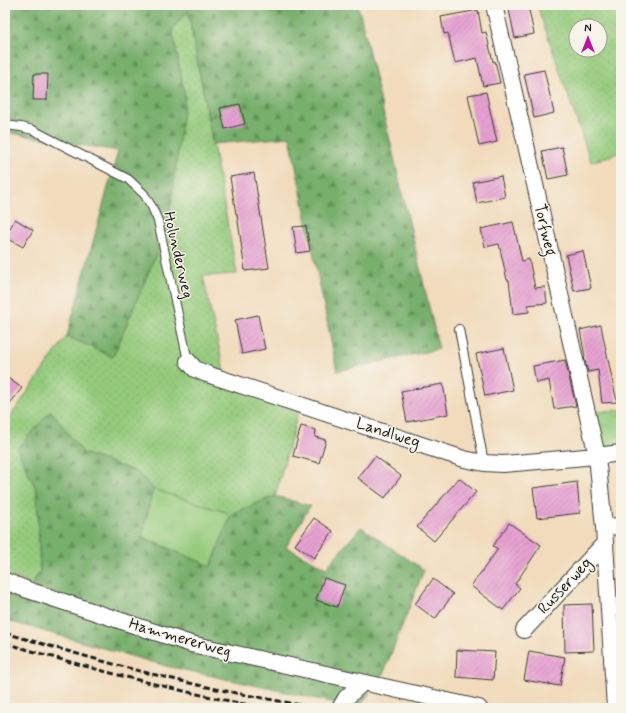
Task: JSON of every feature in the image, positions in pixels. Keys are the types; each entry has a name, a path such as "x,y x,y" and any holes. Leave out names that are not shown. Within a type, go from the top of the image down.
{"street":[{"name":"Torfweg","path":"494,5 597,456 604,527 615,708"},
{"name":"Landlweg","path":"188,361 195,369 207,374 464,459 484,463 503,464 621,453"},
{"path":"604,527 621,526"},
{"name":"Russerweg","path":"524,630 605,543"},
{"name":"Hammererweg","path":"5,581 191,644 478,708"},
{"path":"340,708 346,698 359,686 358,682"}],"lane":[{"name":"Holunderweg","path":"5,125 33,130 128,179 144,194 158,221 188,361"},
{"path":"460,329 484,463"}],"green space":[{"path":"5,5 358,5 439,349 337,371 290,137 213,144 188,11 172,29 185,96 168,226 113,357 67,336 118,151 5,132"},
{"path":"537,5 621,5 621,152 591,162"},
{"path":"188,11 237,274 203,276 225,375 302,399 275,496 231,514 153,489 137,472 83,453 51,411 17,449 37,491 40,571 32,585 5,574 5,424 67,336 113,357 185,96 172,29"},
{"path":"621,410 621,446 602,446 594,412"},
{"path":"51,411 83,453 137,472 153,489 142,538 211,566 231,514 275,496 310,506 286,547 326,568 361,527 424,570 384,672 359,708 166,666 5,620 5,593 24,600 40,571 37,491 17,449"},
{"path":"153,489 231,514 211,566 142,537"}],"building":[{"path":"508,5 528,5 534,34 515,38"},
{"path":"478,10 482,33 486,32 500,83 483,86 477,58 455,63 448,33 444,34 441,17"},
{"path":"544,70 554,113 534,118 524,74"},
{"path":"34,74 48,74 47,100 33,100"},
{"path":"486,92 497,142 479,146 468,95"},
{"path":"240,104 245,124 225,129 220,108"},
{"path":"562,147 568,175 548,179 542,151"},
{"path":"254,173 269,268 245,271 230,177"},
{"path":"501,176 505,197 477,203 473,182"},
{"path":"15,219 33,230 23,247 5,237"},
{"path":"513,222 522,261 529,259 535,288 545,287 547,303 528,305 529,312 513,314 509,280 507,280 499,244 485,247 481,229"},
{"path":"306,226 310,251 297,253 293,227"},
{"path":"583,251 591,288 574,291 566,255"},
{"path":"258,315 265,349 242,354 235,320"},
{"path":"601,325 617,402 602,403 598,370 588,372 584,357 580,330"},
{"path":"504,348 513,390 485,396 476,354"},
{"path":"565,360 576,406 554,409 549,380 536,383 533,366"},
{"path":"5,376 22,388 5,410"},
{"path":"443,384 448,414 407,422 401,391"},
{"path":"301,426 316,430 315,437 326,440 319,463 293,456"},
{"path":"375,456 401,476 385,498 358,478"},
{"path":"459,478 476,492 434,541 417,527"},
{"path":"577,482 580,513 537,518 533,488"},
{"path":"314,518 333,531 314,558 295,545"},
{"path":"509,523 541,545 515,584 520,588 503,610 471,586 498,549 493,546"},
{"path":"324,578 345,585 337,607 316,600"},
{"path":"433,579 453,594 435,619 415,604"},
{"path":"592,604 594,651 565,652 564,605"},
{"path":"457,650 495,652 493,680 456,677"},
{"path":"529,651 565,657 560,686 524,680"}],"railway":[{"path":"5,633 152,674 227,691 317,708"},
{"path":"5,643 134,679 264,708"}]}
